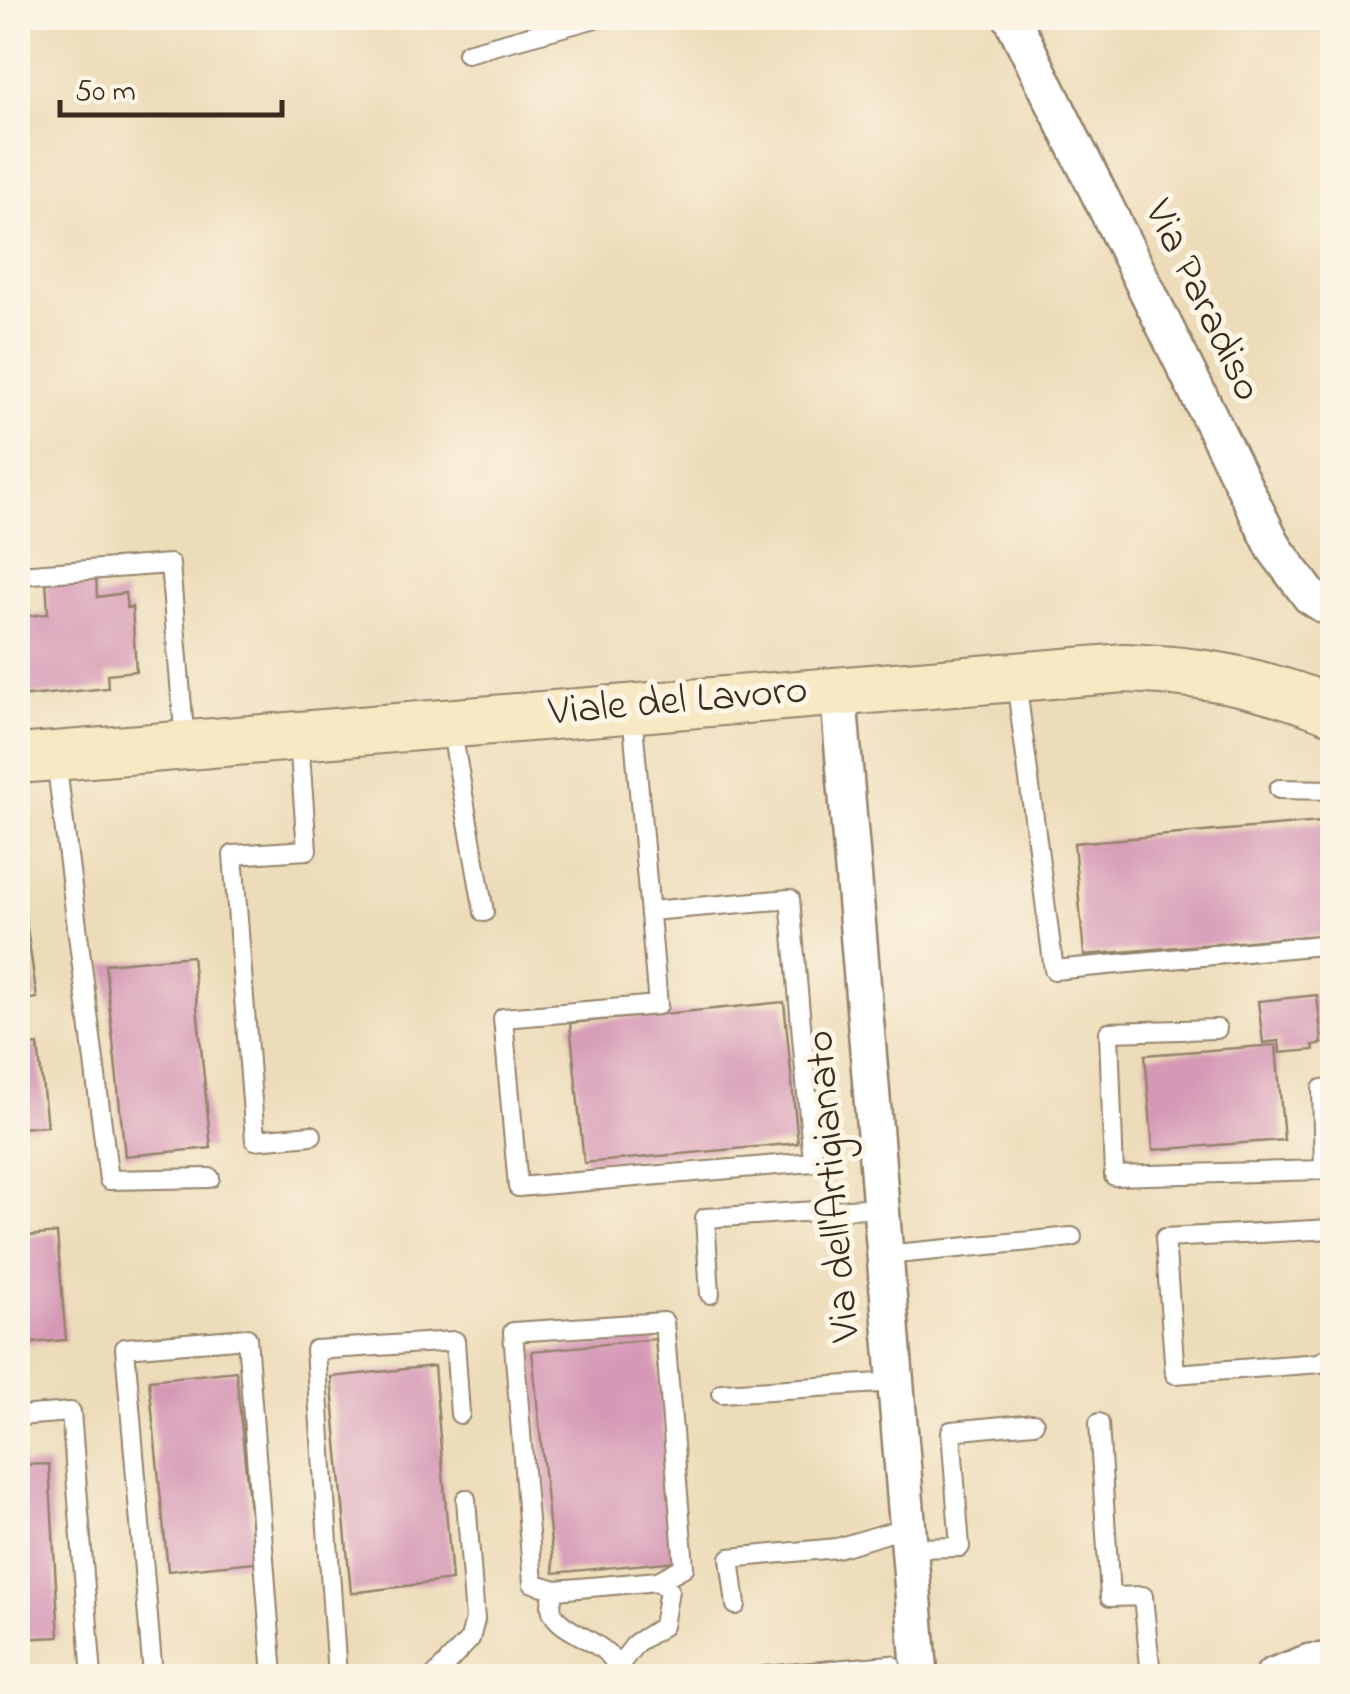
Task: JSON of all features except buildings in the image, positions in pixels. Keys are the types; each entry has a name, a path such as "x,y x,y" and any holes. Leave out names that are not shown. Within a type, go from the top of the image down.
{"street":[{"name":"Via Paradiso","path":"1012,18 1275,549 1310,596 1332,610"},
{"name":"Viale del Lavoro","path":"36,757 1125,668 1200,672 1274,686 1332,710"},
{"name":"Via dell'Artigianato","path":"838,689 909,1537 906,1671"},
{"path":"1273,1676 1310,1662 1332,1662"}],"lane":[{"path":"467,53 596,18"},
{"path":"18,575 170,564 185,744"},
{"path":"1016,676 1054,970 1332,944"},
{"path":"632,706 658,1005 503,1018 518,1187 813,1162 790,899 650,911"},
{"path":"450,722 484,912"},
{"path":"298,734 307,850 234,856 255,1140 312,1136"},
{"path":"36,757 109,1180 210,1178"},
{"path":"1279,789 1332,790"},
{"path":"1216,1029 1109,1032 1114,1176 1324,1170 1322,1089 1332,1088"},
{"path":"710,1294 705,1218 881,1207"},
{"path":"1332,1229 1165,1238 1175,1374 1320,1363 1332,1354"},
{"path":"885,1255 1072,1236"},
{"path":"664,1322 684,1567 658,1581 556,1590 534,1582 513,1332 664,1322"},
{"path":"153,1676 125,1348 246,1338 272,1676"},
{"path":"337,1676 315,1350 455,1340 460,1414"},
{"path":"722,1393 896,1382"},
{"path":"18,1416 71,1412 92,1676"},
{"path":"736,1605 730,1558 909,1537 960,1547 951,1432 1034,1423"},
{"path":"1099,1423 1110,1597 1143,1596 1150,1676"},
{"path":"435,1676 470,1639 475,1620 466,1499"},
{"path":"556,1590 550,1599 552,1613 568,1630 601,1644 618,1672 636,1643 664,1626 670,1590 658,1581"},
{"path":"764,1676 906,1671"}]}
